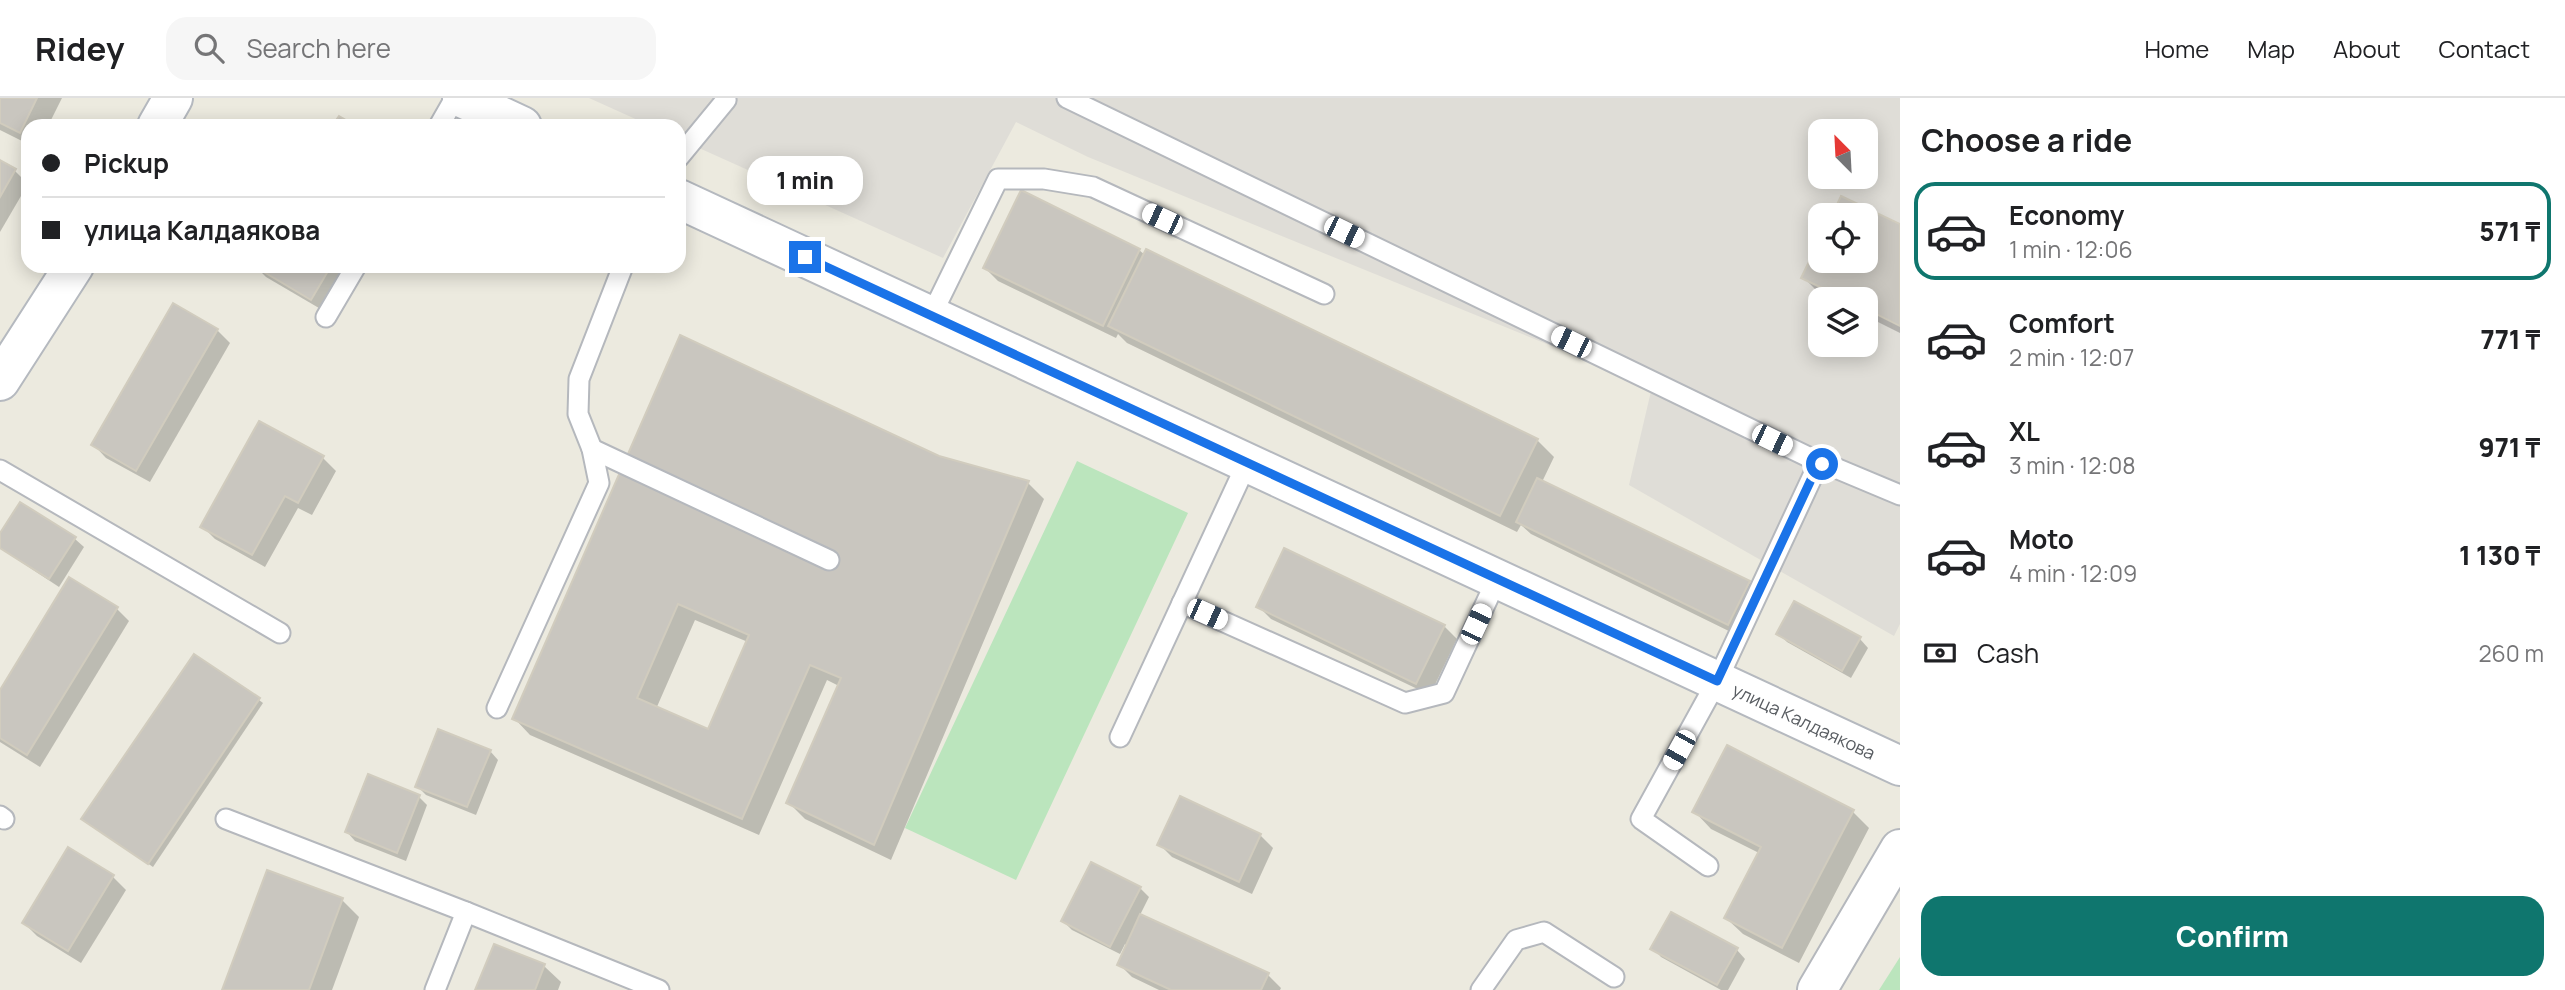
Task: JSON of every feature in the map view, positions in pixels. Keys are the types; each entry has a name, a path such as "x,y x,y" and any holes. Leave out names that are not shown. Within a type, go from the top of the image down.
{"street":[{"path":"161,119 173,98"},
{"path":"462,98 508,119"},
{"name":"улица Калдаякова","path":"686,202 1900,766"},
{"path":"0,381 69,273"},
{"path":"1817,990 1900,849"}],"lane":[{"path":"443,119 455,98"},
{"path":"686,149 725,98"},
{"path":"1067,98 1822,464 1831,465 1900,495"},
{"path":"931,316 998,179 1044,179 1093,187 1324,294"},
{"path":"326,317 352,273"},
{"path":"497,708 599,483 592,449 578,414 579,379 620,273"},
{"path":"592,449 829,559"},
{"path":"1120,737 1247,463"},
{"path":"1708,866 1641,819 1717,681 1816,469 1822,464"},
{"path":"0,470 280,633"},
{"path":"1182,603 1405,703 1444,693 1497,579"},
{"path":"226,819 466,912 623,983 659,990"},
{"path":"435,990 466,912"},
{"path":"1481,990 1516,940 1544,932 1615,977"}],"shaded area":[{"path":"589,98 1900,98 1900,624 1894,636 1629,485 1652,387 1088,157 1016,122 943,258 686,142 686,119 636,119"}],"green space":[{"path":"1077,461 1188,513 1016,880 905,828"},
{"path":"1900,957 1900,990 1879,990"}],"building":[{"path":"0,98 37,98 27,119 21,119 20,133 0,123"},
{"path":"0,160 16,169 0,197"},
{"path":"1021,190 1140,249 1103,326 983,268"},
{"path":"1841,196 1856,203 1838,203"},
{"path":"1878,214 1900,224 1900,326 1878,315 1878,287 1820,287 1801,278 1808,264 1808,273 1878,273"},
{"path":"1146,249 1538,439 1500,516 1108,326"},
{"path":"266,273 327,273 311,300"},
{"path":"173,303 218,329 136,471 91,445"},
{"path":"680,335 939,456 1029,481 874,845 786,803 841,678 810,665 742,819 512,719","holes":["678,604 749,635 708,729 637,698"]},
{"path":"259,421 324,456 298,503 285,496 252,555 200,527"},
{"path":"1537,478 1750,581 1728,625 1516,522"},
{"path":"20,502 76,537 49,579 0,548 0,533"},
{"path":"1284,548 1445,625 1416,684 1256,607"},
{"path":"69,577 118,607 27,755 0,738 0,690"},
{"path":"1794,601 1861,637 1842,671 1776,634"},
{"path":"194,654 260,698 148,864 81,819"},
{"path":"438,729 491,750 467,807 415,787"},
{"path":"1727,745 1854,810 1782,948 1724,918 1761,847 1692,812"},
{"path":"368,774 420,795 397,853 345,832"},
{"path":"1180,796 1261,834 1239,882 1157,845"},
{"path":"68,847 114,875 68,951 22,923"},
{"path":"1091,862 1141,887 1110,947 1061,921"},
{"path":"267,870 343,898 309,990 222,990"},
{"path":"1671,912 1738,948 1717,985 1650,949"},
{"path":"1140,914 1269,973 1261,990 1171,990 1117,965"},
{"path":"494,944 545,964 535,990 475,990"}],"route":[{"path":"805,257 1717,681 1816,469 1822,464"}]}
